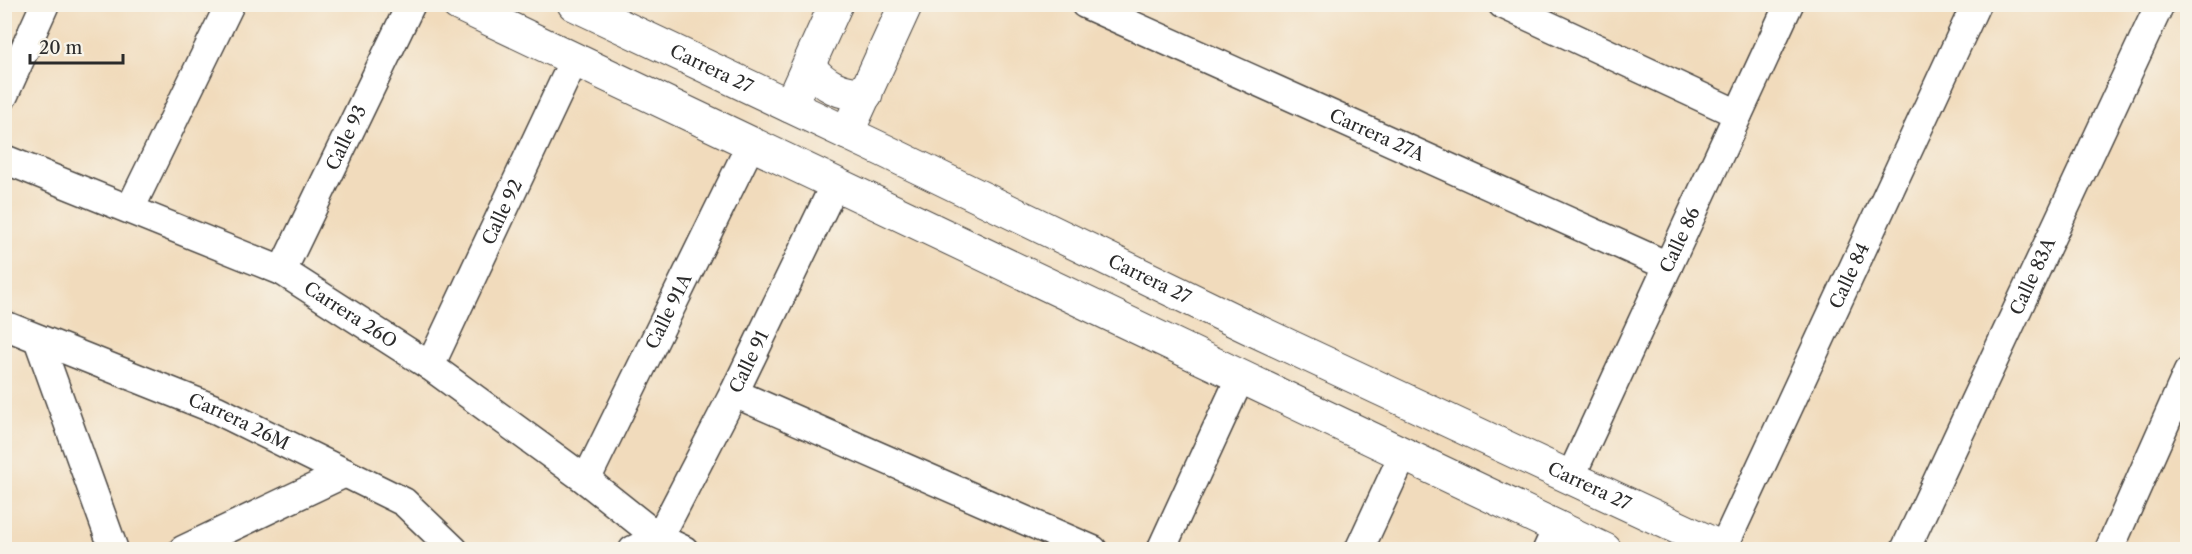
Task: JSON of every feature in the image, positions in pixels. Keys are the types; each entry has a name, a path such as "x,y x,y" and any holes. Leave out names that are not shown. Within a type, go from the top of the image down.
{"main road":[{"path":"458,4 1404,453 1552,538 1605,549"},
{"name":"Carrera 27","path":"574,4 1248,327 1724,549"},
{"path":"790,106 836,4"},
{"path":"847,133 906,4"},
{"path":"809,67 819,79 833,89 849,94 866,94"}],"street":[{"path":"4,95 45,4"},
{"path":"130,209 230,4"},
{"name":"Calle 93","path":"282,271 411,4"},
{"name":"Carrera 27A","path":"1085,4 1668,266"},
{"path":"1502,4 1738,114"},
{"name":"Calle 86","path":"1571,476 1790,4"},
{"name":"Calle 84","path":"1724,549 1976,4"},
{"name":"Calle 83A","path":"1905,549 2160,4"},
{"name":"Calle 92","path":"430,366 574,60"},
{"name":"Calle 91A","path":"586,480 751,144"},
{"name":"Carrera 26O","path":"4,159 282,271 430,366 586,480 658,538 684,549"},
{"name":"Calle 91","path":"658,538 734,393 834,184"},
{"name":"Carrera 26M","path":"4,325 217,410 404,502 454,549"},
{"path":"38,339 114,549"},
{"path":"2109,549 2187,372"},
{"path":"1161,549 1241,376"},
{"path":"734,393 1093,549"},
{"path":"1359,549 1404,453"},
{"path":"183,549 345,473"},
{"path":"633,549 658,538"}]}
